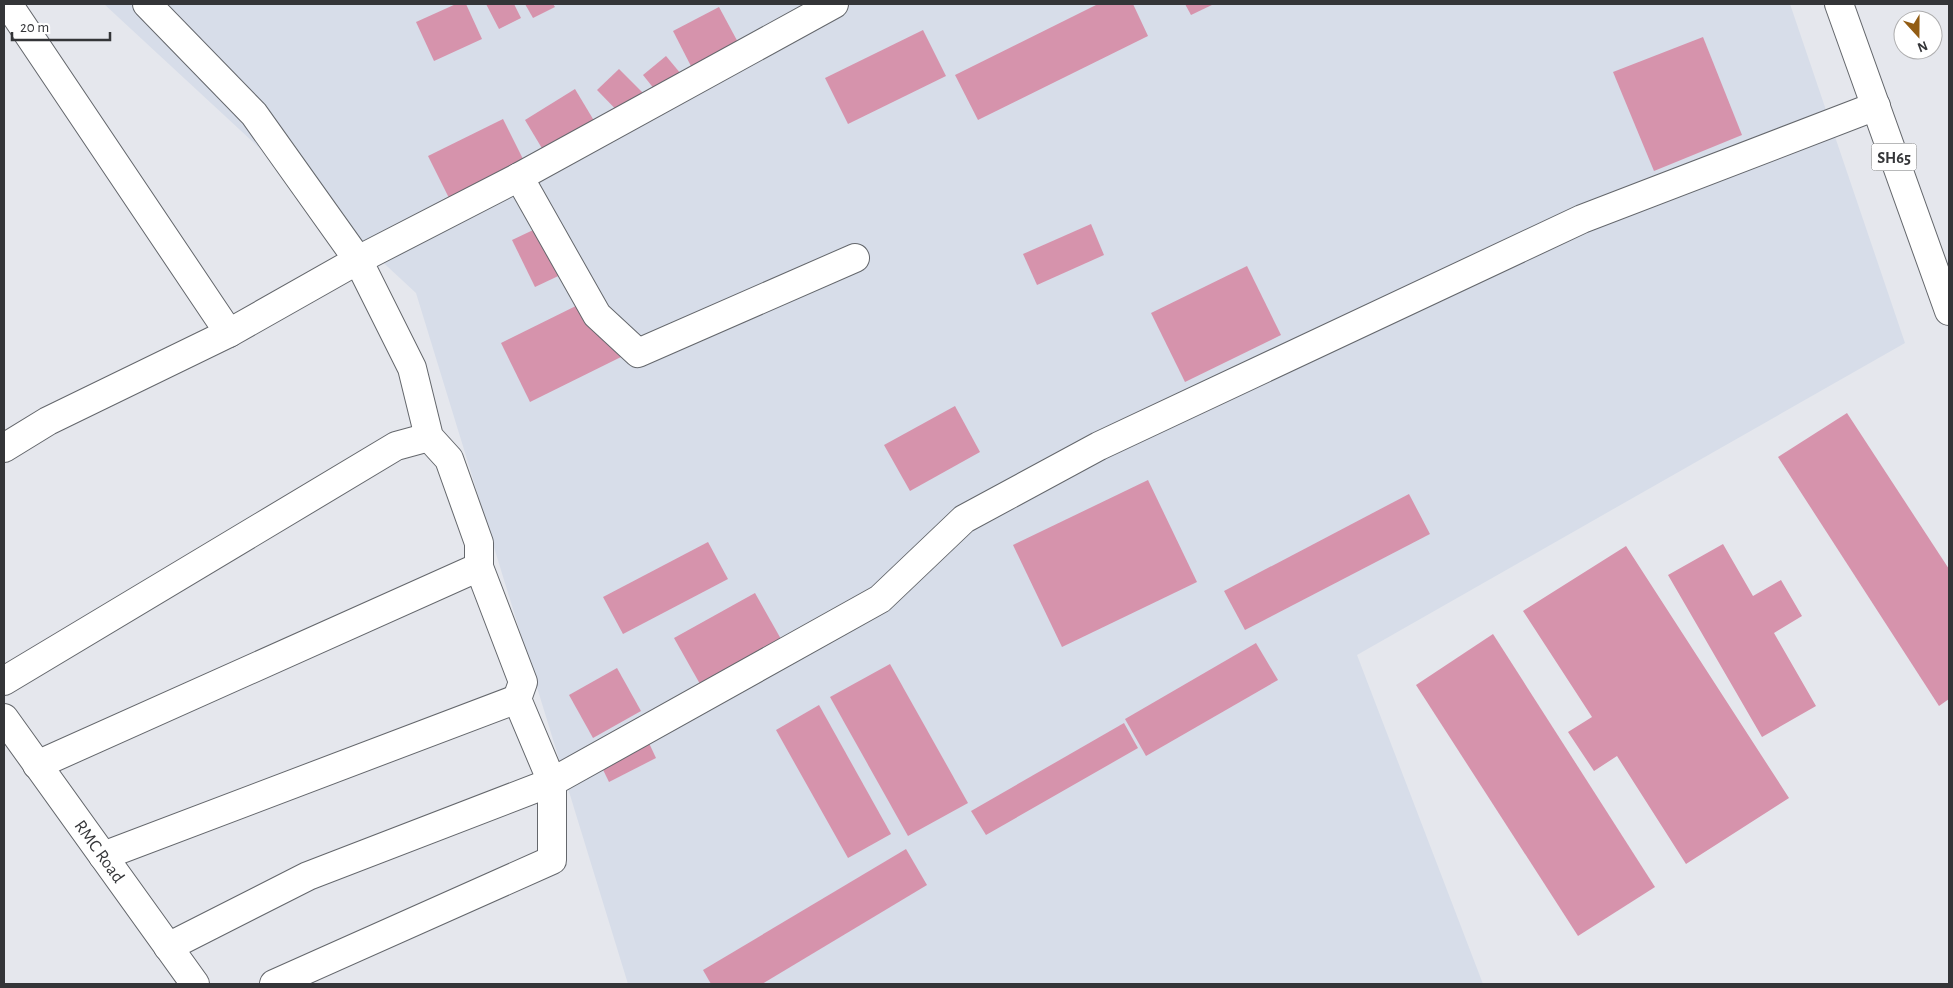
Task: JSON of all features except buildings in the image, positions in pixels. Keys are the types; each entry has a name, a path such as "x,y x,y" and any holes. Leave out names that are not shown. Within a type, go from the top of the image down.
{"street":[{"path":"8,4 229,333"},
{"path":"147,4 254,114 358,260 412,368 429,437 449,459 456,477 479,543 479,567 523,682 517,699 552,782 552,860 274,984"},
{"path":"4,448 48,420 229,333 358,260 519,177 834,4"},
{"name":"SH65","path":"1839,4 1949,311"},
{"path":"168,947 308,876 552,782 880,599 964,519 1099,446 1582,218 1876,106"},
{"path":"519,177 597,315 638,353 855,258"},
{"path":"4,681 396,446 429,437"},
{"path":"38,765 479,567"},
{"path":"103,856 517,699"},
{"name":"RMC Road","path":"4,718 195,984"},
{"name":"RMC Road","path":"4,742 176,984"}],"shaded area":[{"path":"104,4 1790,4 1905,343 1357,655 1483,984 628,984 416,293"}]}
